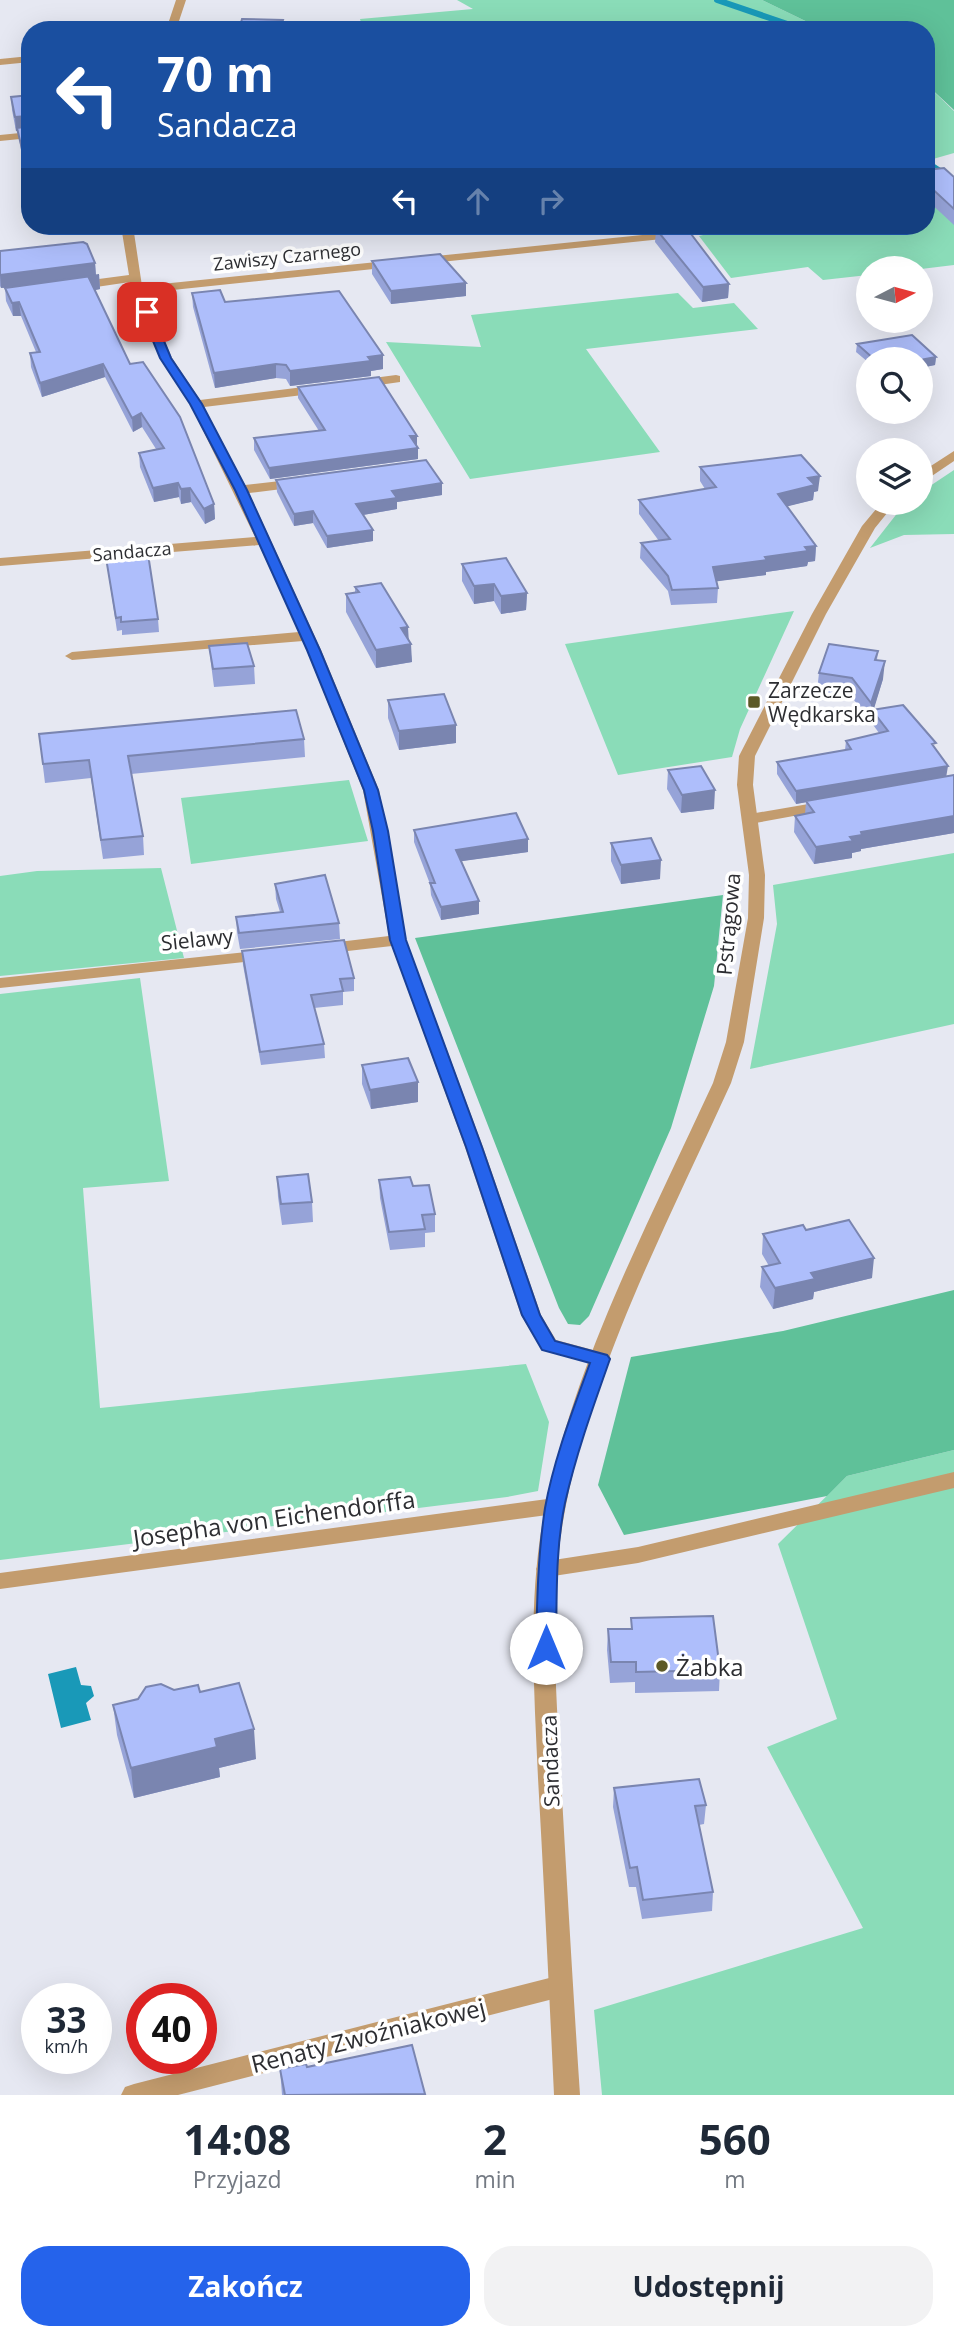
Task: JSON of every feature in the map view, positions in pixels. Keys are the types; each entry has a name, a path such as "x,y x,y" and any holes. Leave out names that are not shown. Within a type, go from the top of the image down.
{"street":[{"path":"174,21 181,0"},
{"path":"0,62 21,61"},
{"path":"0,138 21,136"},
{"path":"128,235 136,284 166,358 196,404 241,490 307,636 371,790 398,940 474,1147 531,1315 548,1345 601,1359"},
{"name":"Zawiszy Czarnego","path":"68,287 136,284 669,235"},
{"path":"196,404 396,379"},
{"path":"933,471 954,456"},
{"path":"241,490 309,481"},
{"name":"Pstrągowa","path":"601,1359 722,1083 735,1042 745,991 758,893 744,771 751,744 869,527 879,515"},
{"name":"Sandacza","path":"0,562 264,540"},
{"path":"72,656 307,636"},
{"path":"750,819 845,803"},
{"name":"Sielawy","path":"0,983 398,940"},
{"name":"Sandacza","path":"567,2095 547,1727 547,1569 555,1506 572,1438 601,1359"},
{"path":"547,1569 638,1555 954,1480"},
{"name":"Josepha von Eichendorffa","path":"0,1581 555,1506"},
{"name":"Renaty Zwoźniakowej","path":"134,2095 561,1986"}],"green space":[{"path":"457,0 762,0 805,21 360,19 473,9"},
{"path":"762,0 954,0 954,110 935,92 935,21 805,21"},
{"path":"935,93 954,111 954,153 935,158"},
{"path":"935,171 954,184 954,265 933,268 933,256 856,256 856,276 823,280 808,267 731,278 699,236 935,235"},
{"path":"678,293 693,308 734,303 758,329 586,349 660,452 470,479 386,342 481,347 471,315"},
{"path":"954,470 954,534 904,535 870,548 896,515 933,515 933,484"},
{"path":"794,611 740,729 732,757 618,775 565,644"},
{"path":"349,780 368,841 191,864 181,798"},
{"path":"954,853 954,1024 750,1069 777,924 773,885"},
{"path":"161,868 184,958 0,976 0,876 37,871"},
{"path":"723,895 714,986 671,1128 589,1316 580,1325 568,1324 559,1308 415,938"},
{"path":"140,978 169,1181 83,1188 100,1408 526,1364 549,1422 538,1491 0,1560 0,994"},
{"path":"954,1290 954,1450 847,1476 827,1496 624,1535 598,1485 631,1357 783,1331"},
{"path":"954,1450 954,2095 602,2095 594,2010 863,1928 767,1747 837,1719 778,1544 847,1476"}],"water":[{"path":"76,1667 81,1685 91,1686 94,1696 86,1703 91,1720 61,1728 48,1674"}],"building":[{"path":"242,19 283,20 283,21"},
{"path":"21,96 21,117 15,117 11,97"},
{"path":"21,127 21,145 17,128"},
{"path":"944,168 954,177 954,209 935,191 935,169"},
{"path":"661,235 692,235 729,284 703,287"},
{"path":"83,242 87,244 95,263 0,275 0,251"},
{"path":"440,254 466,283 391,291 372,261"},
{"path":"99,275 89,278 130,364 143,362 180,417 214,504 204,509 190,488 181,489 178,483 153,488 139,453 164,448 141,413 132,418 103,364 40,383 30,353 40,352 19,302 12,303 5,288"},
{"path":"220,290 225,302 339,291 383,355 368,357 371,361 290,371 286,365 276,364 214,373 192,293"},
{"path":"912,335 925,347 860,347 857,344"},
{"path":"379,377 417,436 410,436 418,448 269,468 254,438 325,430 298,387"},
{"path":"801,455 820,476 808,478 815,485 778,494 816,546 805,547 808,551 765,557 767,560 713,567 718,588 672,590 668,576 641,543 670,539 639,500 716,487 700,467"},
{"path":"426,460 442,483 392,491 397,498 356,504 373,530 327,536 313,511 294,514 276,480"},
{"path":"148,554 158,619 121,622 121,617 116,618 106,558"},
{"path":"506,558 527,593 501,596 494,584 474,586 462,564"},
{"path":"381,583 408,627 401,628 411,644 376,650 346,594 359,592 355,587"},
{"path":"247,643 254,666 213,669 209,646"},
{"path":"829,644 878,651 875,660 885,661 871,703 852,678 819,673"},
{"path":"444,694 456,725 399,731 388,700"},
{"path":"903,705 936,743 932,744 948,766 796,791 777,762 851,749 846,741 888,731 872,710"},
{"path":"296,710 304,739 128,756 143,836 101,840 89,760 43,764 39,734"},
{"path":"701,766 715,790 682,795 668,770"},
{"path":"954,775 954,816 861,832 862,835 850,837 853,841 816,847 795,816 814,812 806,801"},
{"path":"516,813 528,839 456,850 479,901 441,907 430,883 435,883 414,830"},
{"path":"651,838 661,860 621,865 611,843"},
{"path":"325,875 339,923 239,933 236,917 283,912 275,884"},
{"path":"344,940 354,978 340,979 343,991 311,995 324,1044 260,1052 242,951"},
{"path":"408,1058 418,1082 370,1090 362,1065"},
{"path":"308,1174 312,1202 281,1204 277,1177"},
{"path":"410,1177 413,1186 429,1185 435,1214 422,1215 425,1229 389,1232 379,1180"},
{"path":"849,1220 874,1258 811,1273 815,1279 775,1288 762,1267 780,1263 763,1234 803,1225 806,1230"},
{"path":"713,1616 720,1670 636,1672 636,1662 611,1662 608,1629 632,1629 631,1618"},
{"path":"239,1683 254,1729 215,1739 217,1747 131,1768 113,1705 138,1699 146,1687 161,1684 174,1690 198,1685 200,1692"},
{"path":"699,1779 706,1805 695,1806 713,1892 643,1900 637,1867 630,1868 614,1788"},
{"path":"412,2045 425,2094 285,2095 280,2069 306,2064 307,2067"}],"waterway":[{"path":"717,0 779,21"},
{"path":"935,168 954,180"}],"place":[{"name":"Zarzecze Wędkarska","path":"754,702"},
{"name":"Żabka","path":"662,1666"}],"route":[{"path":"147,312 166,358 196,404 241,490 314,650 371,790 398,940 474,1147 531,1315 548,1345 601,1359 572,1438 555,1506 547,1569 546,1648"}]}
